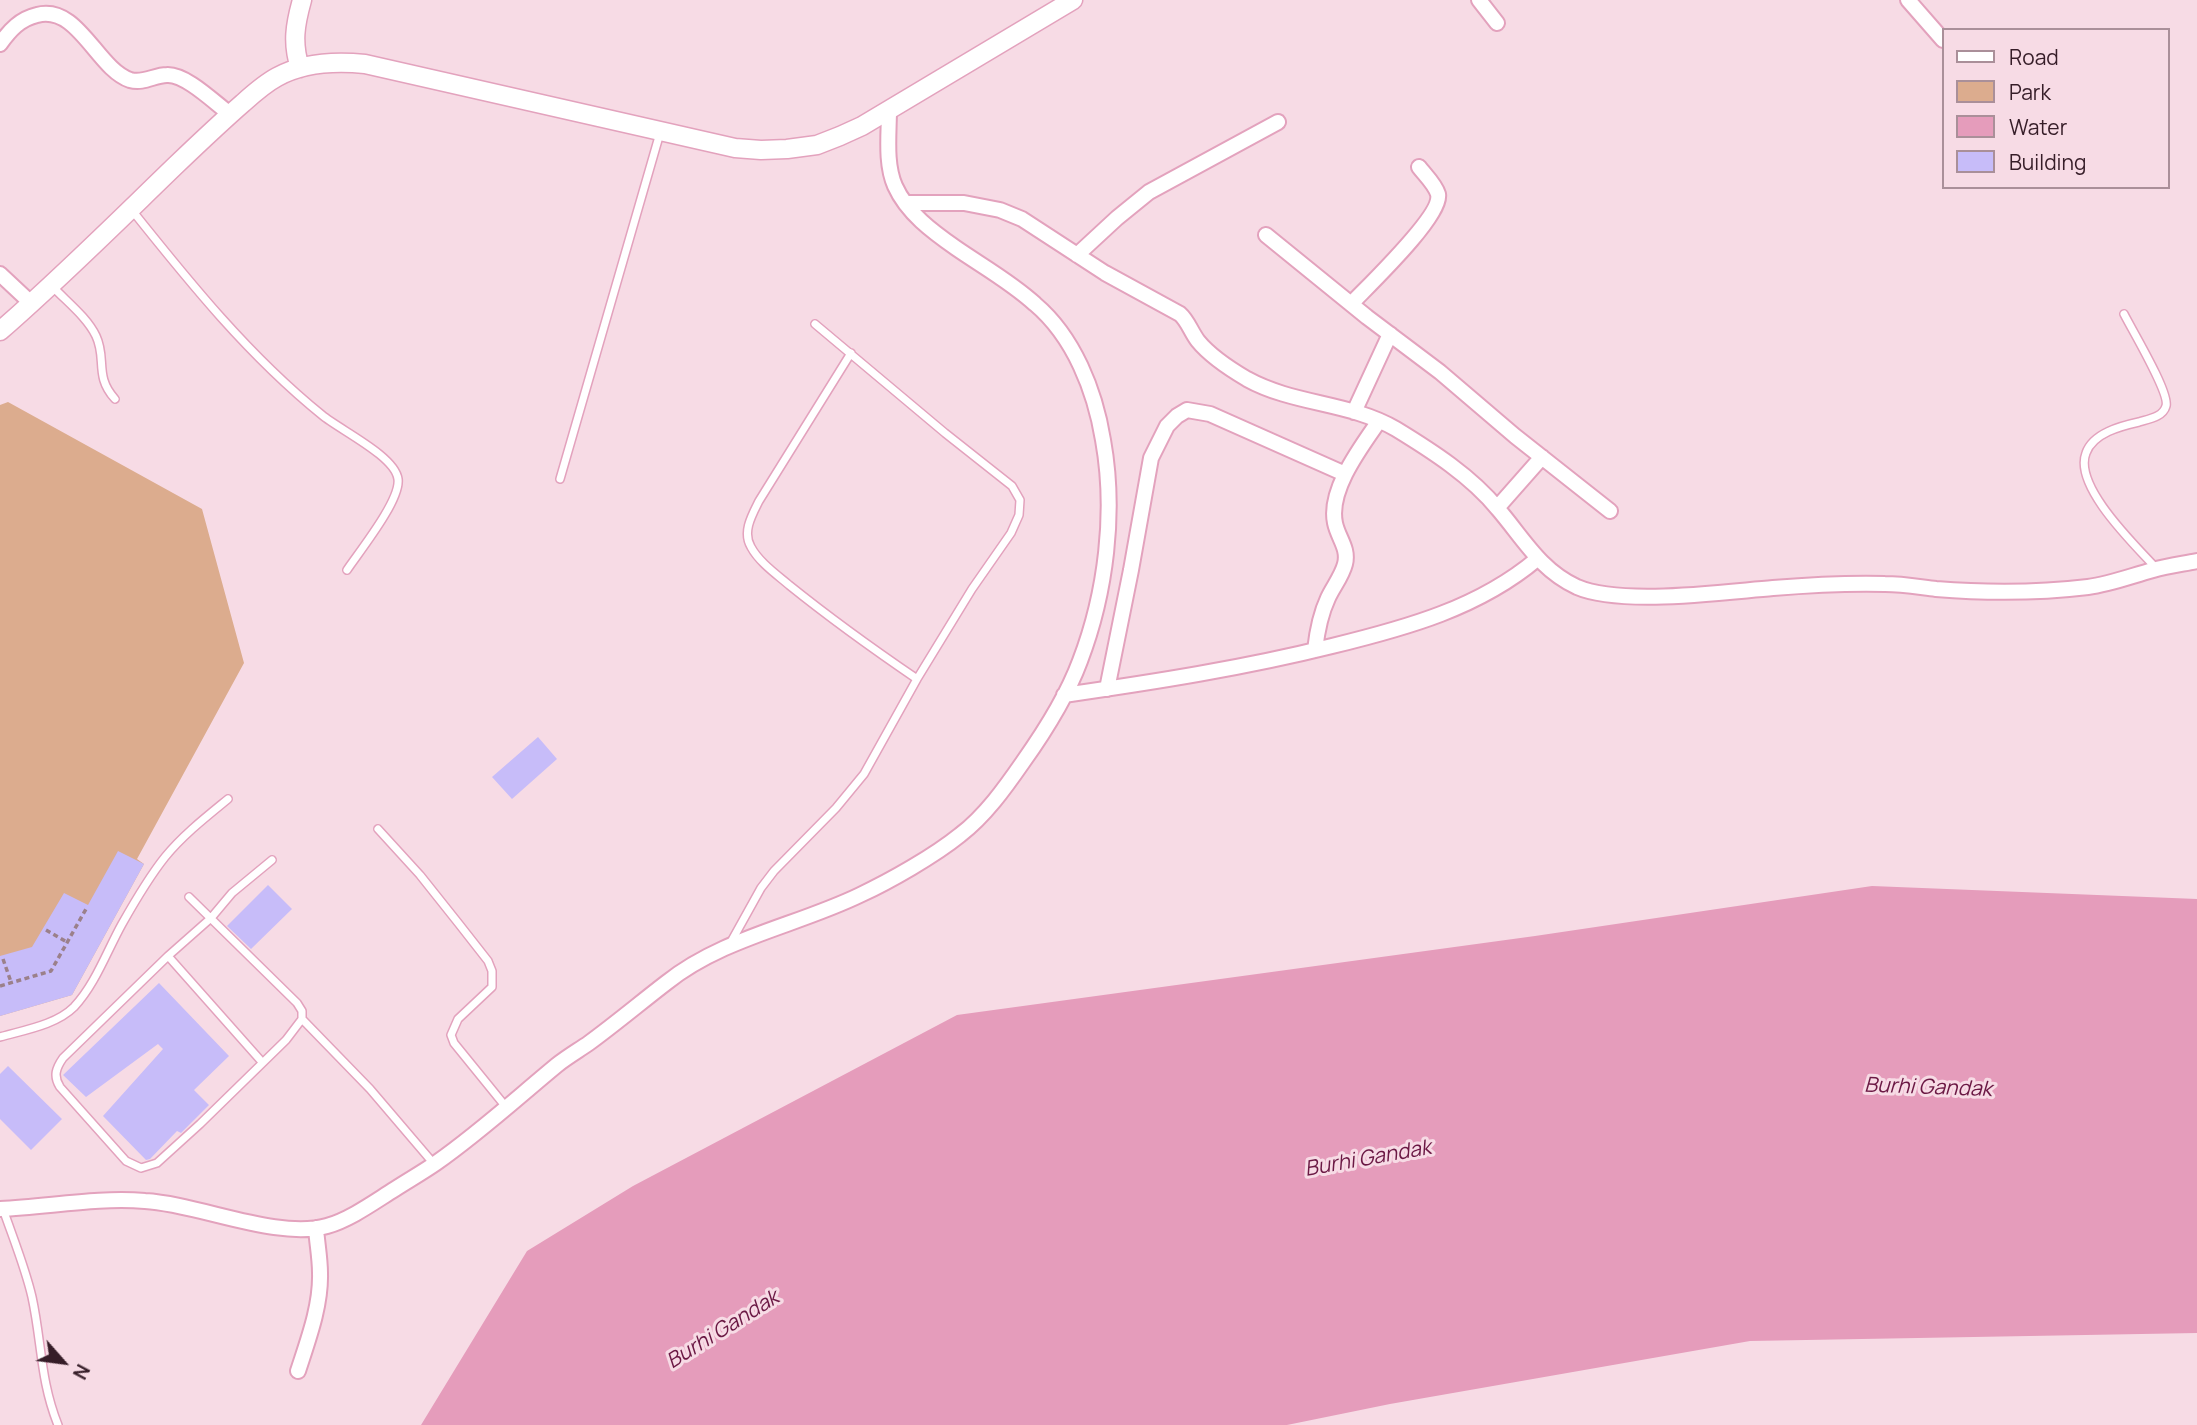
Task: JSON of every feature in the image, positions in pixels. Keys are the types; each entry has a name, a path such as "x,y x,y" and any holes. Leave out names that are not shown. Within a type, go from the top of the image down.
{"street":[{"path":"299,68 294,51 296,23 302,0"},
{"path":"0,331 230,114 277,77 299,68 343,62 365,64 736,148 787,149 817,145 840,136 1073,0"},
{"path":"1479,0 1497,23"},
{"path":"1908,0 1941,38"},
{"path":"0,44 9,32 26,19 47,13 57,15 76,29 129,80 145,81 171,74 230,114"},
{"path":"1,1209 99,1201 152,1201 271,1226 295,1229 334,1224 434,1165 562,1061 689,966 729,946 862,895 960,836 986,811 1009,783 1038,741 1064,695 1090,634 1107,542 1104,442 1087,383 1072,350 1051,319 1034,302 937,235 912,212 897,191 891,173 889,109"},
{"path":"1077,256 1149,192 1278,122"},
{"path":"1351,304 1422,228 1437,202 1436,191 1419,167"},
{"path":"906,203 964,203 1000,210 1022,219 1105,273 1180,314 1211,354 1250,380 1301,399 1379,421 1423,445 1455,469 1497,508 1537,559 1553,573 1579,588 1632,596 1861,584 2037,591 2109,584 2156,569 2197,561"},
{"path":"1266,234 1610,511"},
{"path":"0,274 31,303"},
{"path":"1354,412 1390,334"},
{"path":"1107,689 1151,458 1167,426 1177,416 1187,410 1210,414 1345,474"},
{"path":"1315,650 1322,614 1345,564 1344,544 1334,520 1336,500 1345,474 1379,421"},
{"path":"1497,508 1542,457"},
{"path":"1064,695 1175,679 1285,658 1374,636 1471,603 1516,578 1537,559"},
{"path":"298,1371 318,1295 320,1275 316,1228"}],"lane":[{"path":"560,479 660,132"},
{"path":"131,209 184,275 269,369 325,418 393,467 398,476 396,496 347,570"},
{"path":"51,285 97,337 103,381 115,399"},
{"path":"2124,314 2156,375 2167,405 2160,415 2112,430 2097,439 2084,455 2084,464 2090,486 2103,505 2156,569"},
{"path":"729,946 761,888 774,871 852,791 917,679 1017,523 1019,515 1020,500 1012,486 816,324"},
{"path":"851,354 759,501 750,519 747,533 750,546 762,562 828,617 917,679"},
{"path":"0,1037 63,1016 74,1007 138,896 166,856 203,819 228,799"},
{"path":"378,829 420,875 488,961 494,979 492,988 458,1019 451,1035 454,1043 506,1107"},
{"path":"189,897 211,918 297,1003 302,1011 302,1020 286,1040 157,1163 141,1168 126,1161 60,1087 55,1073 63,1058 211,918 232,893 272,860"},
{"path":"168,956 262,1062"},
{"path":"302,1020 370,1089 434,1165"},
{"path":"1,1209 32,1299 42,1370 49,1403 58,1425"}],"path":[{"path":"0,986 51,971 86,909"},
{"path":"46,930 67,942"},
{"path":"3,959 11,982"}],"green space":[{"path":"8,402 202,509 244,663 137,859 144,864 72,995 0,1016 0,405"}],"water":[{"name":"Burhi Gandak","path":"1872,886 2197,899 2197,1333 1750,1341 1390,1404 1287,1425 421,1425 527,1251 633,1186 957,1015 1535,936"}],"building":[{"path":"538,737 557,759 512,799 492,777"},
{"path":"118,851 144,864 72,995 0,1016 0,956 32,947 64,893 88,905"},
{"path":"268,885 292,909 251,949 227,926"},
{"path":"159,983 229,1056 194,1090 209,1105 181,1133 177,1131 146,1160 103,1116 163,1049 158,1044 86,1097 63,1075"},
{"path":"8,1066 62,1119 31,1150 0,1119 0,1074"}]}
